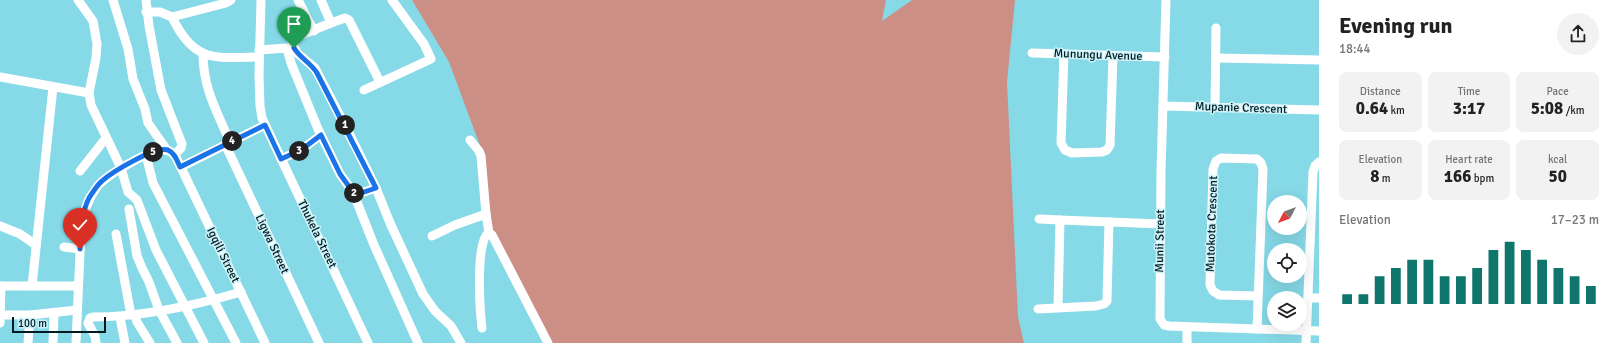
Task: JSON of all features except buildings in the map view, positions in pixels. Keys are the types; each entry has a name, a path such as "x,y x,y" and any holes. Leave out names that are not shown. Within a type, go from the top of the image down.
{"street":[{"path":"78,0 93,21 97,44 96,58 89,93 91,105 121,168 128,192 136,200 156,250 204,343"},
{"name":"Igqili Street","path":"113,0 128,48 133,79 146,109 148,123 171,152 180,167 265,343"},
{"path":"76,343 82,220 89,199 102,181 121,168 146,155 161,150 171,152 181,148 182,144 161,90 146,12 146,0"},
{"path":"146,12 160,12 172,17 226,3 231,0"},
{"name":"Thukela Street","path":"261,0 259,53 260,106 265,125 368,343"},
{"path":"298,0 314,31"},
{"path":"321,0 331,23"},
{"path":"364,90 431,59 424,44 392,0"},
{"name":"Munii Street","path":"1166,0 1161,171 1159,316 1162,323 1166,326 1267,329"},
{"path":"172,17 187,42 204,54 213,57 222,58 286,48 321,135 340,174 355,195 374,245 418,343"},
{"path":"380,82 348,19 345,18 291,39 298,54 312,64 317,73 376,188 390,223 423,294 435,311 451,326 461,343"},
{"path":"1215,106 1216,28"},
{"name":"Munungu Avenue","path":"1032,53 1165,57"},
{"name":"Ligwa Street","path":"204,54 206,79 213,105 227,143 319,343"},
{"path":"1064,54 1061,144 1065,150 1072,153 1102,152 1107,150 1110,145 1113,56"},
{"path":"1216,58 1319,60"},
{"path":"0,77 26,80 52,87 89,93"},
{"path":"32,286 52,87"},
{"name":"Mupanie Crescent","path":"1163,106 1215,106 1319,110"},
{"path":"180,167 265,125"},
{"path":"281,159 301,150 321,135"},
{"path":"80,171 106,138"},
{"path":"470,140 481,156 489,233 492,235 548,343"},
{"path":"146,155 153,183 236,343"},
{"name":"Mutokota Crescent","path":"1225,157 1254,158 1259,160 1263,166 1258,296 1219,295 1213,291 1210,286 1213,169 1215,163 1219,159 1225,157"},
{"path":"1306,343 1313,172 1315,166 1319,162"},
{"path":"355,195 376,188"},
{"path":"129,209 137,256 159,310 177,343"},
{"path":"432,236 455,225 486,214"},
{"path":"1039,219 1060,224 1109,222 1161,224"},
{"path":"1038,309 1096,306 1104,304 1107,301 1109,222"},
{"path":"1058,307 1060,224"},
{"path":"0,226 20,234 36,245"},
{"path":"482,328 479,307 480,254 483,238 489,233"},
{"path":"116,234 133,315 150,343"},
{"path":"64,247 80,249"},
{"path":"77,310 0,318 0,286 78,286"},
{"path":"96,343 88,323 90,318 120,317 185,307 241,292"},
{"path":"1257,329 1258,296"},
{"path":"1308,298 1319,298"},
{"path":"53,343 54,313"},
{"path":"28,343 30,315"},
{"path":"120,317 125,343"},
{"path":"1186,343 1187,327"},
{"name":"Munii Street","path":"1307,331 1319,331"}],"shaded area":[{"path":"412,0 886,0 882,21 912,0 1015,0 1007,82 1018,317 1024,343 551,343 483,216 482,151 449,62"}],"route":[{"path":"80,249 82,220 86,205 97,186 109,176 152,152 161,150 167,150 174,154 180,167 265,125 281,159 301,150 321,135 342,178 352,189 355,195 376,188 315,68 305,58 298,54 294,48"}]}
